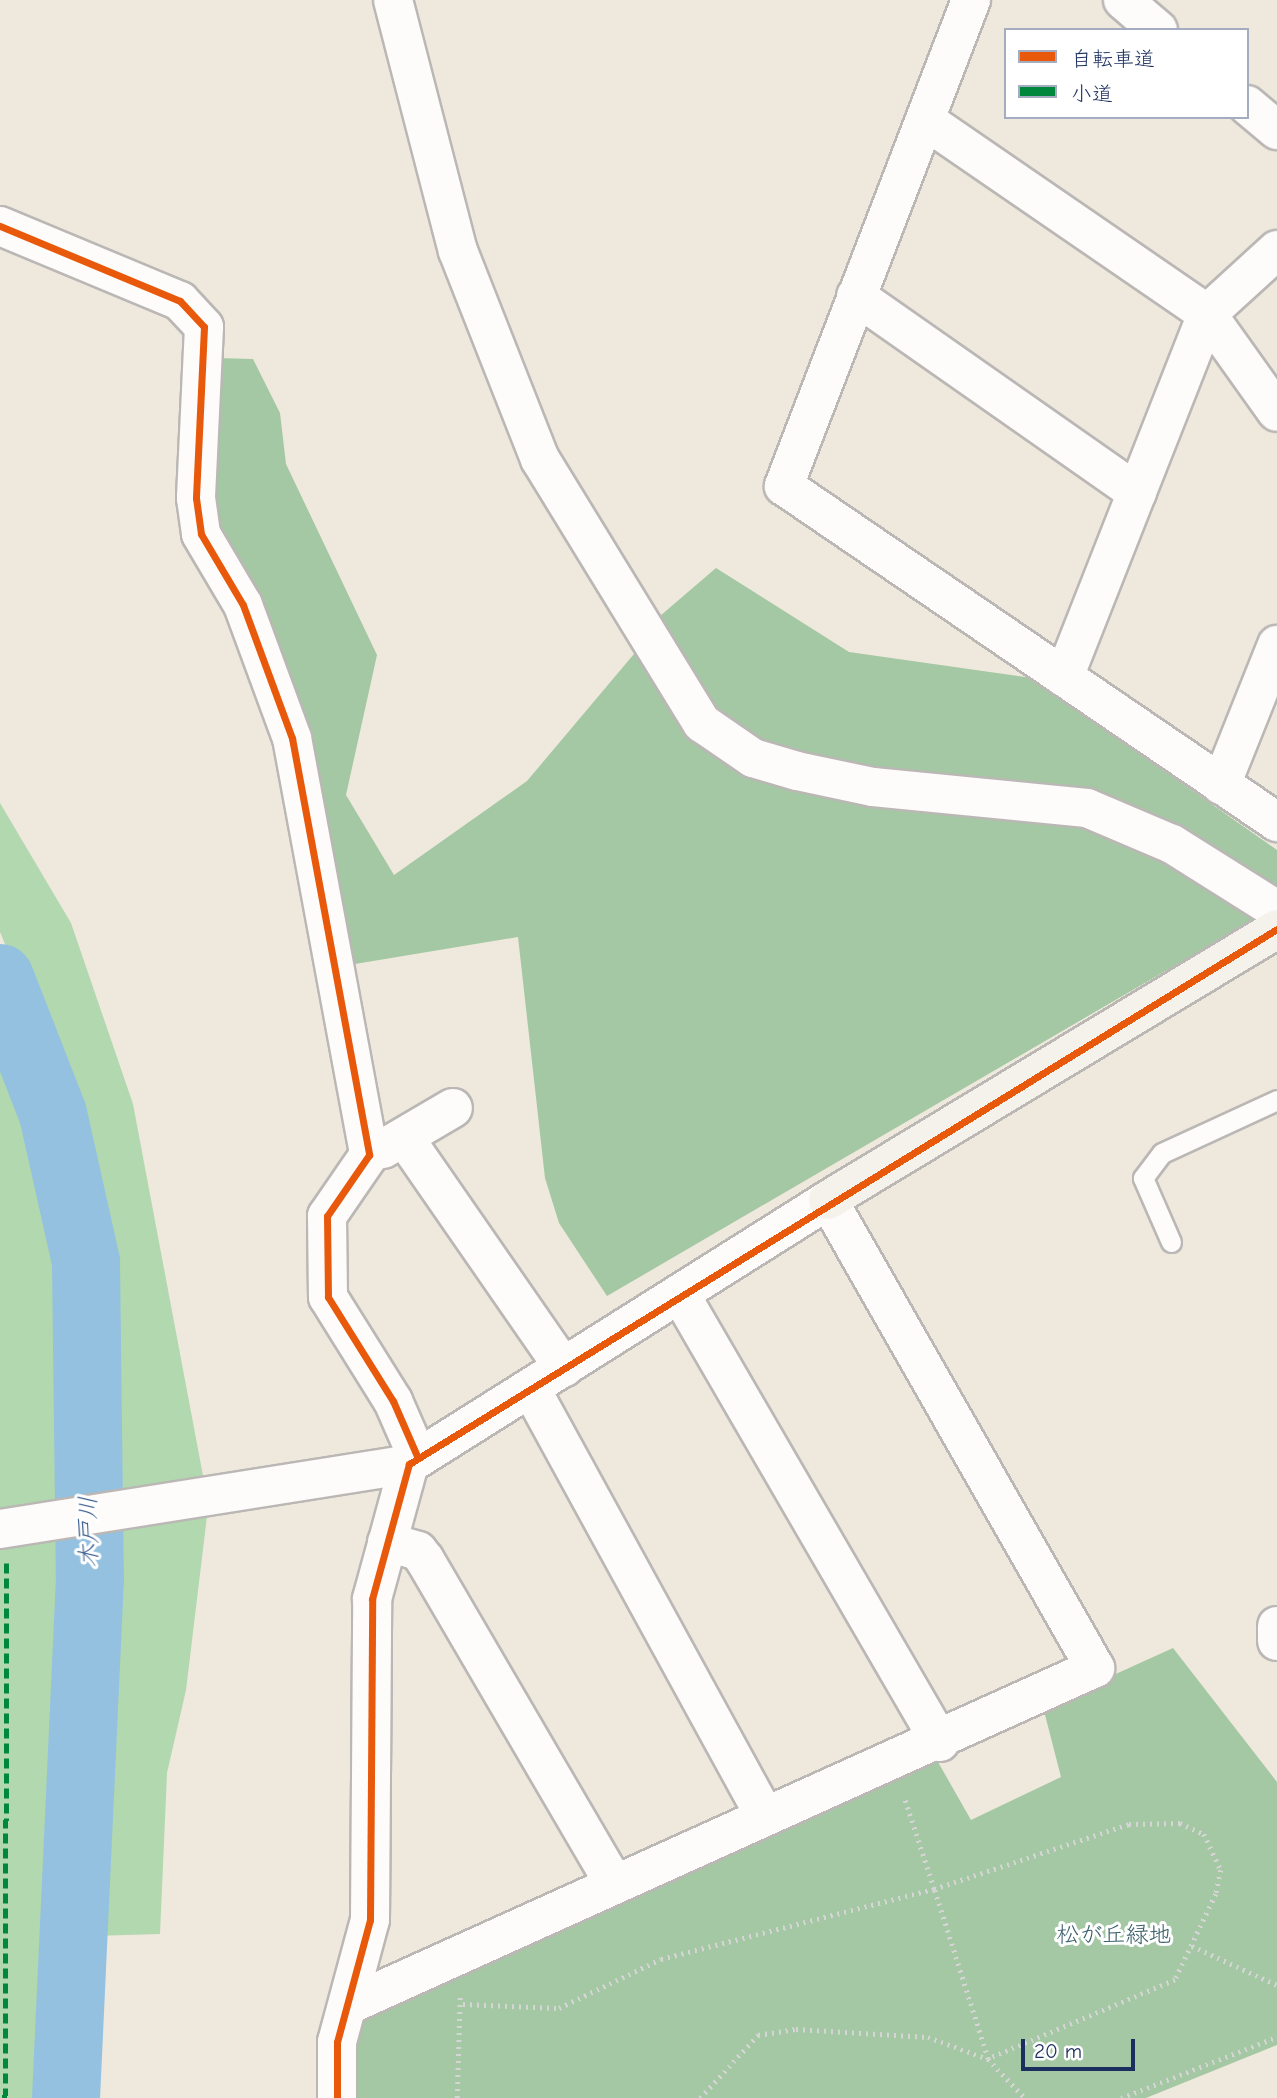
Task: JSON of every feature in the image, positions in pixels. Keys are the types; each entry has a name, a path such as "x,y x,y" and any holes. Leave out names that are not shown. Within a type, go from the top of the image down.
{"street":[{"path":"393,0 458,251 540,458 702,723 753,758 873,788 1087,808 1172,844 1277,910"},
{"path":"971,0 784,486 1277,822"},
{"path":"1123,0 1156,28"},
{"path":"1249,107 1277,130"},
{"path":"925,120 1207,314 1277,412"},
{"path":"0,226 180,301 204,327 196,498 201,534 243,605 292,738 369,1154"},
{"path":"1064,677 1207,314 1277,250"},
{"path":"856,296 1137,493"},
{"path":"1221,785 1277,645"},
{"path":"0,1529 413,1460 531,1389 828,1200 1277,929"},
{"path":"337,2098 337,2042 352,2003 370,1920 372,1599 413,1460 393,1401 328,1297 327,1216 369,1154 406,1140 453,1108"},
{"path":"406,1140 564,1368"},
{"path":"352,2003 454,1960 764,1814 940,1742 1095,1668 828,1200"},
{"path":"680,1294 940,1742"},
{"path":"531,1389 764,1814"},
{"path":"387,1542 418,1551 425,1560 614,1883"},
{"path":"1277,1626 1277,1640"}],"lane":[{"path":"1171,1242 1143,1178 1162,1153 1277,1100"}],"path":[{"path":"890,1762 988,2059 1025,2098"},
{"path":"463,2004 559,2008 661,1959 934,1889 1129,1824 1180,1823 1204,1834 1222,1870 1192,1946 1175,1980 988,2059 898,2032 771,2031 747,2043 700,2098"},
{"path":"1192,1946 1277,1985"},
{"path":"454,1960 463,2004 457,2098"},
{"path":"1121,2098 1277,2037"}],"green space":[{"path":"216,358 253,359 280,413 286,464 377,655 346,795 394,875 527,781 639,648 653,622 716,568 849,652 1032,678 1277,850 1277,906 607,1296 559,1223 545,1178 518,937 355,964 303,732 204,494"},
{"path":"0,803 71,923 133,1104 204,1481 115,1489 111,1297 82,1130 0,932"},
{"path":"0,1023 29,1088 65,1246 75,1505 0,1524"},
{"path":"208,1508 186,1690 167,1773 160,1934 92,1936 110,1640 109,1530"},
{"path":"0,1536 58,1536 58,2098 0,2098"},
{"name":"松が丘緑地","path":"1173,1648 1277,1782 1277,2045 1146,2098 349,2098 348,2063 361,2016 938,1762 971,1820 1061,1777 1043,1707"}],"waterway":[{"name":"木戸川","path":"0,978 53,1114 86,1262 90,1578 66,2098"}],"marked path":[{"path":"5,2098 7,1562"}],"cycle path":[{"path":"0,226 180,301 204,327 196,498 201,534 243,605 292,738 369,1155 327,1216 328,1297 393,1401 417,1456"},
{"path":"337,2098 337,2042 370,1920 372,1599 409,1464 1277,929"}]}
